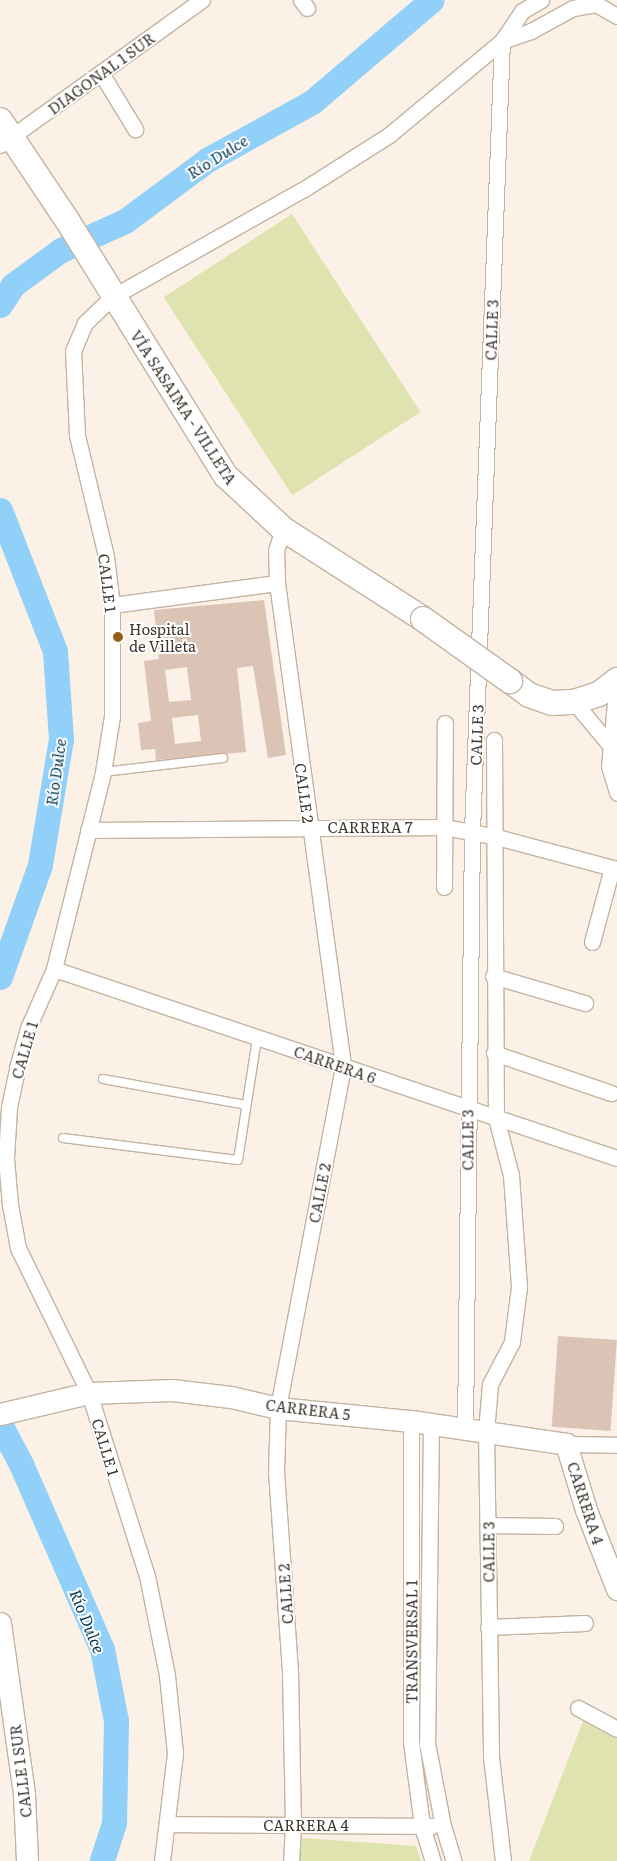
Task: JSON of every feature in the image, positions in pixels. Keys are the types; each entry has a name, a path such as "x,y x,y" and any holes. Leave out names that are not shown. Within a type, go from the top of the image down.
{"main road":[{"name":"VÍA SASAIMA - VILLETA","path":"4,134 67,220 107,288 226,476 254,505 283,529 423,620 529,695 552,703 574,702 599,694 617,681"}],"street":[{"name":"DIAGONAL 1 SUR","path":"4,134 101,73 202,0"},
{"path":"502,40 522,11 541,0"},
{"path":"502,40 531,31 573,8 596,4 617,16"},
{"name":"CALLE 1","path":"162,1861 168,1824 175,1753 167,1675 147,1576 89,1393 18,1248 10,1205 6,1158 9,1107 16,1068 28,1028 54,970 103,772 112,716 112,606 106,556 77,435 73,351 85,323 107,288 304,189 389,135 502,40"},
{"name":"CALLE 3","path":"502,40 472,832 468,1108 476,1431 488,1525 491,1757 503,1861"},
{"path":"101,73 135,129"},
{"name":"CALLE 2","path":"283,529 276,550 277,583 343,1066 278,1408 276,1471 290,1670 293,1825 291,1861"},
{"path":"112,606 277,583"},
{"path":"617,681 614,751 609,766 617,793"},
{"path":"574,702 614,751"},
{"path":"444,887 445,723"},
{"name":"CALLE 3","path":"476,1431 490,1384 512,1342 519,1287 511,1176 496,1118 493,976 494,740"},
{"name":"CARRERA 7","path":"88,830 444,827 493,836 614,869"},
{"path":"592,942 614,869"},
{"name":"CARRERA 6","path":"54,970 617,1158"},
{"path":"493,976 585,1003"},
{"path":"494,1053 612,1093"},
{"name":"CARRERA 5","path":"0,1414 89,1393 172,1390 231,1397 278,1408 421,1423 566,1444 617,1445"},
{"name":"TRANSVERSAL 1","path":"421,1423 411,1742 422,1826 433,1861"},
{"name":"TRANSVERSAL 1","path":"421,1423 427,1743 443,1826 454,1861"},
{"name":"CARRERA 4","path":"566,1444 586,1510 617,1589"},
{"path":"488,1525 555,1526"},
{"name":"CALLE 1 SUR","path":"0,1623 24,1794 27,1861"},
{"path":"488,1627 584,1623"},
{"path":"578,1708 617,1729"},
{"name":"CARRERA 4","path":"168,1824 443,1826"}],"lane":[{"path":"103,772 223,758"},
{"path":"63,1138 238,1160 257,1038"},
{"path":"103,1079 246,1104"}],"green space":[{"path":"292,214 421,412 292,495 164,297"},
{"path":"583,1721 617,1739 617,1861 529,1861"},
{"path":"302,1838 416,1846 421,1861 298,1861"}],"building":[{"path":"264,600 286,755 268,758 253,666 237,668 246,752 156,760 155,749 141,750 138,723 151,721 144,661 159,659 154,610","holes":["187,667 191,700 169,702 165,670","198,715 201,741 175,744 172,718"]},
{"path":"558,1336 617,1340 611,1431 552,1427"}],"waterway":[{"name":"Río Dulce","path":"0,305 13,285 61,250 125,221 207,160 312,102 432,0"},
{"name":"Río Dulce","path":"0,510 55,651 61,739 40,865 0,977"},
{"name":"Río Dulce","path":"0,1424 21,1464 102,1649 116,1721 114,1823 102,1861"}],"place":[{"name":"Hospital de Villeta","path":"118,637"}]}
